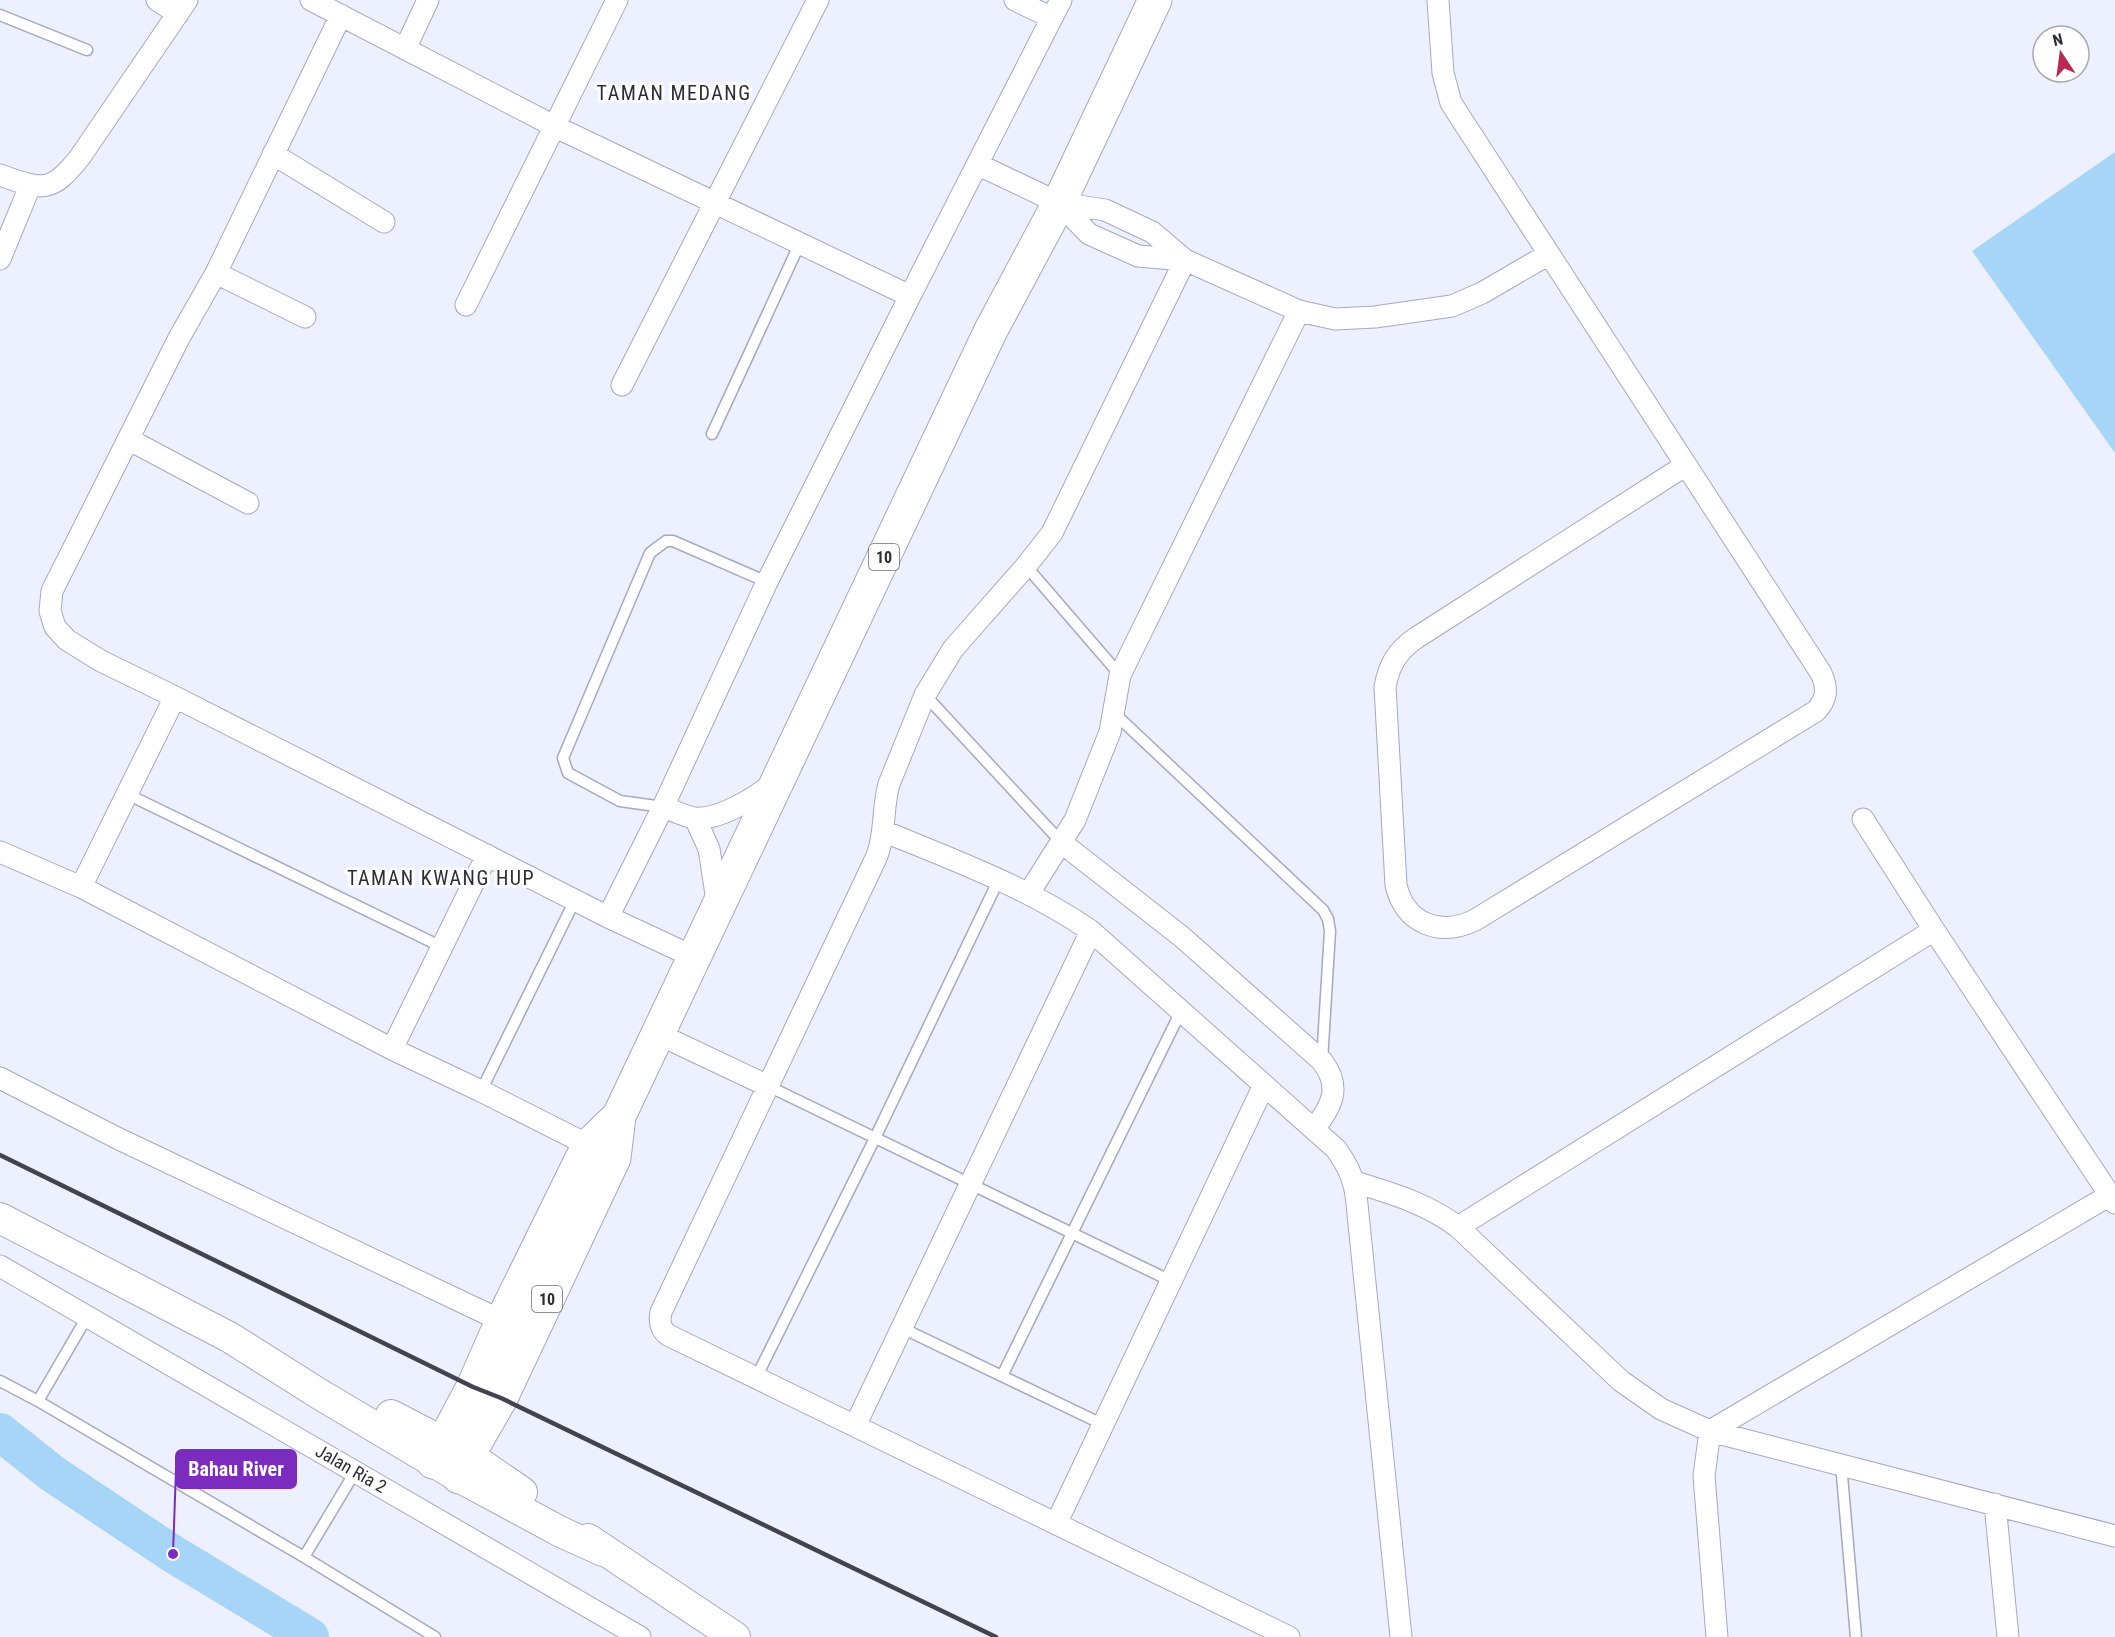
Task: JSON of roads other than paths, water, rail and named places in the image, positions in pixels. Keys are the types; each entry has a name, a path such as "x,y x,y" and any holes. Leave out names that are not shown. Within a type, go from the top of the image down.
{"main road":[{"name":"10","path":"451,1459 473,1387 502,1321 601,1152 619,1116 992,330 1059,203 1155,0"},
{"name":"10","path":"451,1459 501,1398 601,1152"},
{"path":"0,1218 229,1336 321,1395 451,1459 567,1523 603,1551 727,1635"}],"street":[{"path":"0,175 30,186 46,186 64,177 182,7 157,0"},
{"path":"311,0 556,127 910,296"},
{"path":"405,49 428,0"},
{"path":"466,305 617,0"},
{"path":"622,385 818,0"},
{"path":"608,917 663,807 767,582 1056,9 1015,0"},
{"path":"1438,0 1443,73 1451,103 1549,254 1686,465 1821,673 1826,694 1823,703 1816,711 1475,920 1465,925 1437,927 1414,917 1405,908 1396,885 1385,687 1393,660 1403,646 1686,465"},
{"path":"341,15 216,273 194,308 52,591 50,611 55,627 68,640 101,661 175,696 608,917 694,957"},
{"path":"273,154 384,222"},
{"path":"979,165 1059,203 1105,210 1152,232 1185,260 1299,311 1335,319 1353,319 1452,306 1482,293 1549,254"},
{"path":"0,260 30,186"},
{"path":"1059,203 1089,234 1138,256 1185,260"},
{"path":"1185,260 1052,533 953,649 925,695 889,784 885,799 882,842 876,858 660,1318 663,1331 669,1335 1289,1637"},
{"path":"216,273 305,317"},
{"path":"1029,893 1075,820 1110,732 1120,675 1299,311"},
{"path":"128,439 248,503"},
{"path":"81,887 175,696"},
{"path":"663,807 695,818 725,812 764,790 781,775"},
{"path":"695,818 709,849 718,907"},
{"path":"1710,1431 2113,1199 1863,819"},
{"path":"883,831 1029,893 1064,912 1091,931 1336,1149 1347,1164 1355,1182 1401,1637"},
{"path":"1062,843 1182,937 1322,1061 1332,1079 1332,1101 1328,1112 1314,1130"},
{"path":"0,852 81,887 392,1049 481,1090 601,1152"},
{"path":"392,1049 487,855"},
{"path":"1458,1227 1934,930"},
{"path":"855,1426 1091,931"},
{"path":"658,1034 768,1086"},
{"path":"0,1078 117,1138 502,1321"},
{"path":"1056,1524 1264,1085"},
{"path":"1355,1182 1419,1203 1441,1215 1458,1227 1621,1381 1661,1408 1710,1431 2115,1536"},
{"name":"Jalan Ria 2","path":"0,1266 640,1637"},
{"path":"1710,1431 1704,1476 1717,1637"},
{"path":"1995,1504 2008,1637"}],"lane":[{"path":"0,15 87,50"},
{"path":"712,434 800,243"},
{"path":"663,807 620,801 568,773 563,758 650,554 666,541 673,541 767,582"},
{"path":"1026,566 1120,675"},
{"path":"925,695 1062,843"},
{"path":"1114,713 1323,910 1328,919 1330,931 1322,1061"},
{"path":"127,795 442,947"},
{"path":"756,1378 875,1138 999,879"},
{"path":"481,1090 574,900"},
{"path":"1002,1376 1181,1011"},
{"path":"768,1086 1171,1281"},
{"path":"38,1401 87,1317"},
{"path":"902,1328 1102,1424"},
{"path":"0,1381 304,1557 435,1637"},
{"path":"1841,1464 1856,1637"},
{"path":"304,1557 355,1472"}],"water":[{"path":"2115,152 2115,453 1972,251"}],"waterway":[{"path":"0,1432 53,1474 173,1554 310,1637"}],"railway":[{"path":"0,1155 473,1387 501,1398 996,1637"}],"place":[{"name":"Bahau River","path":"173,1554"}],"district":[{"name":"TAMAN MEDANG","path":"674,93"},
{"name":"TAMAN KWANG HUP","path":"441,878"}]}
